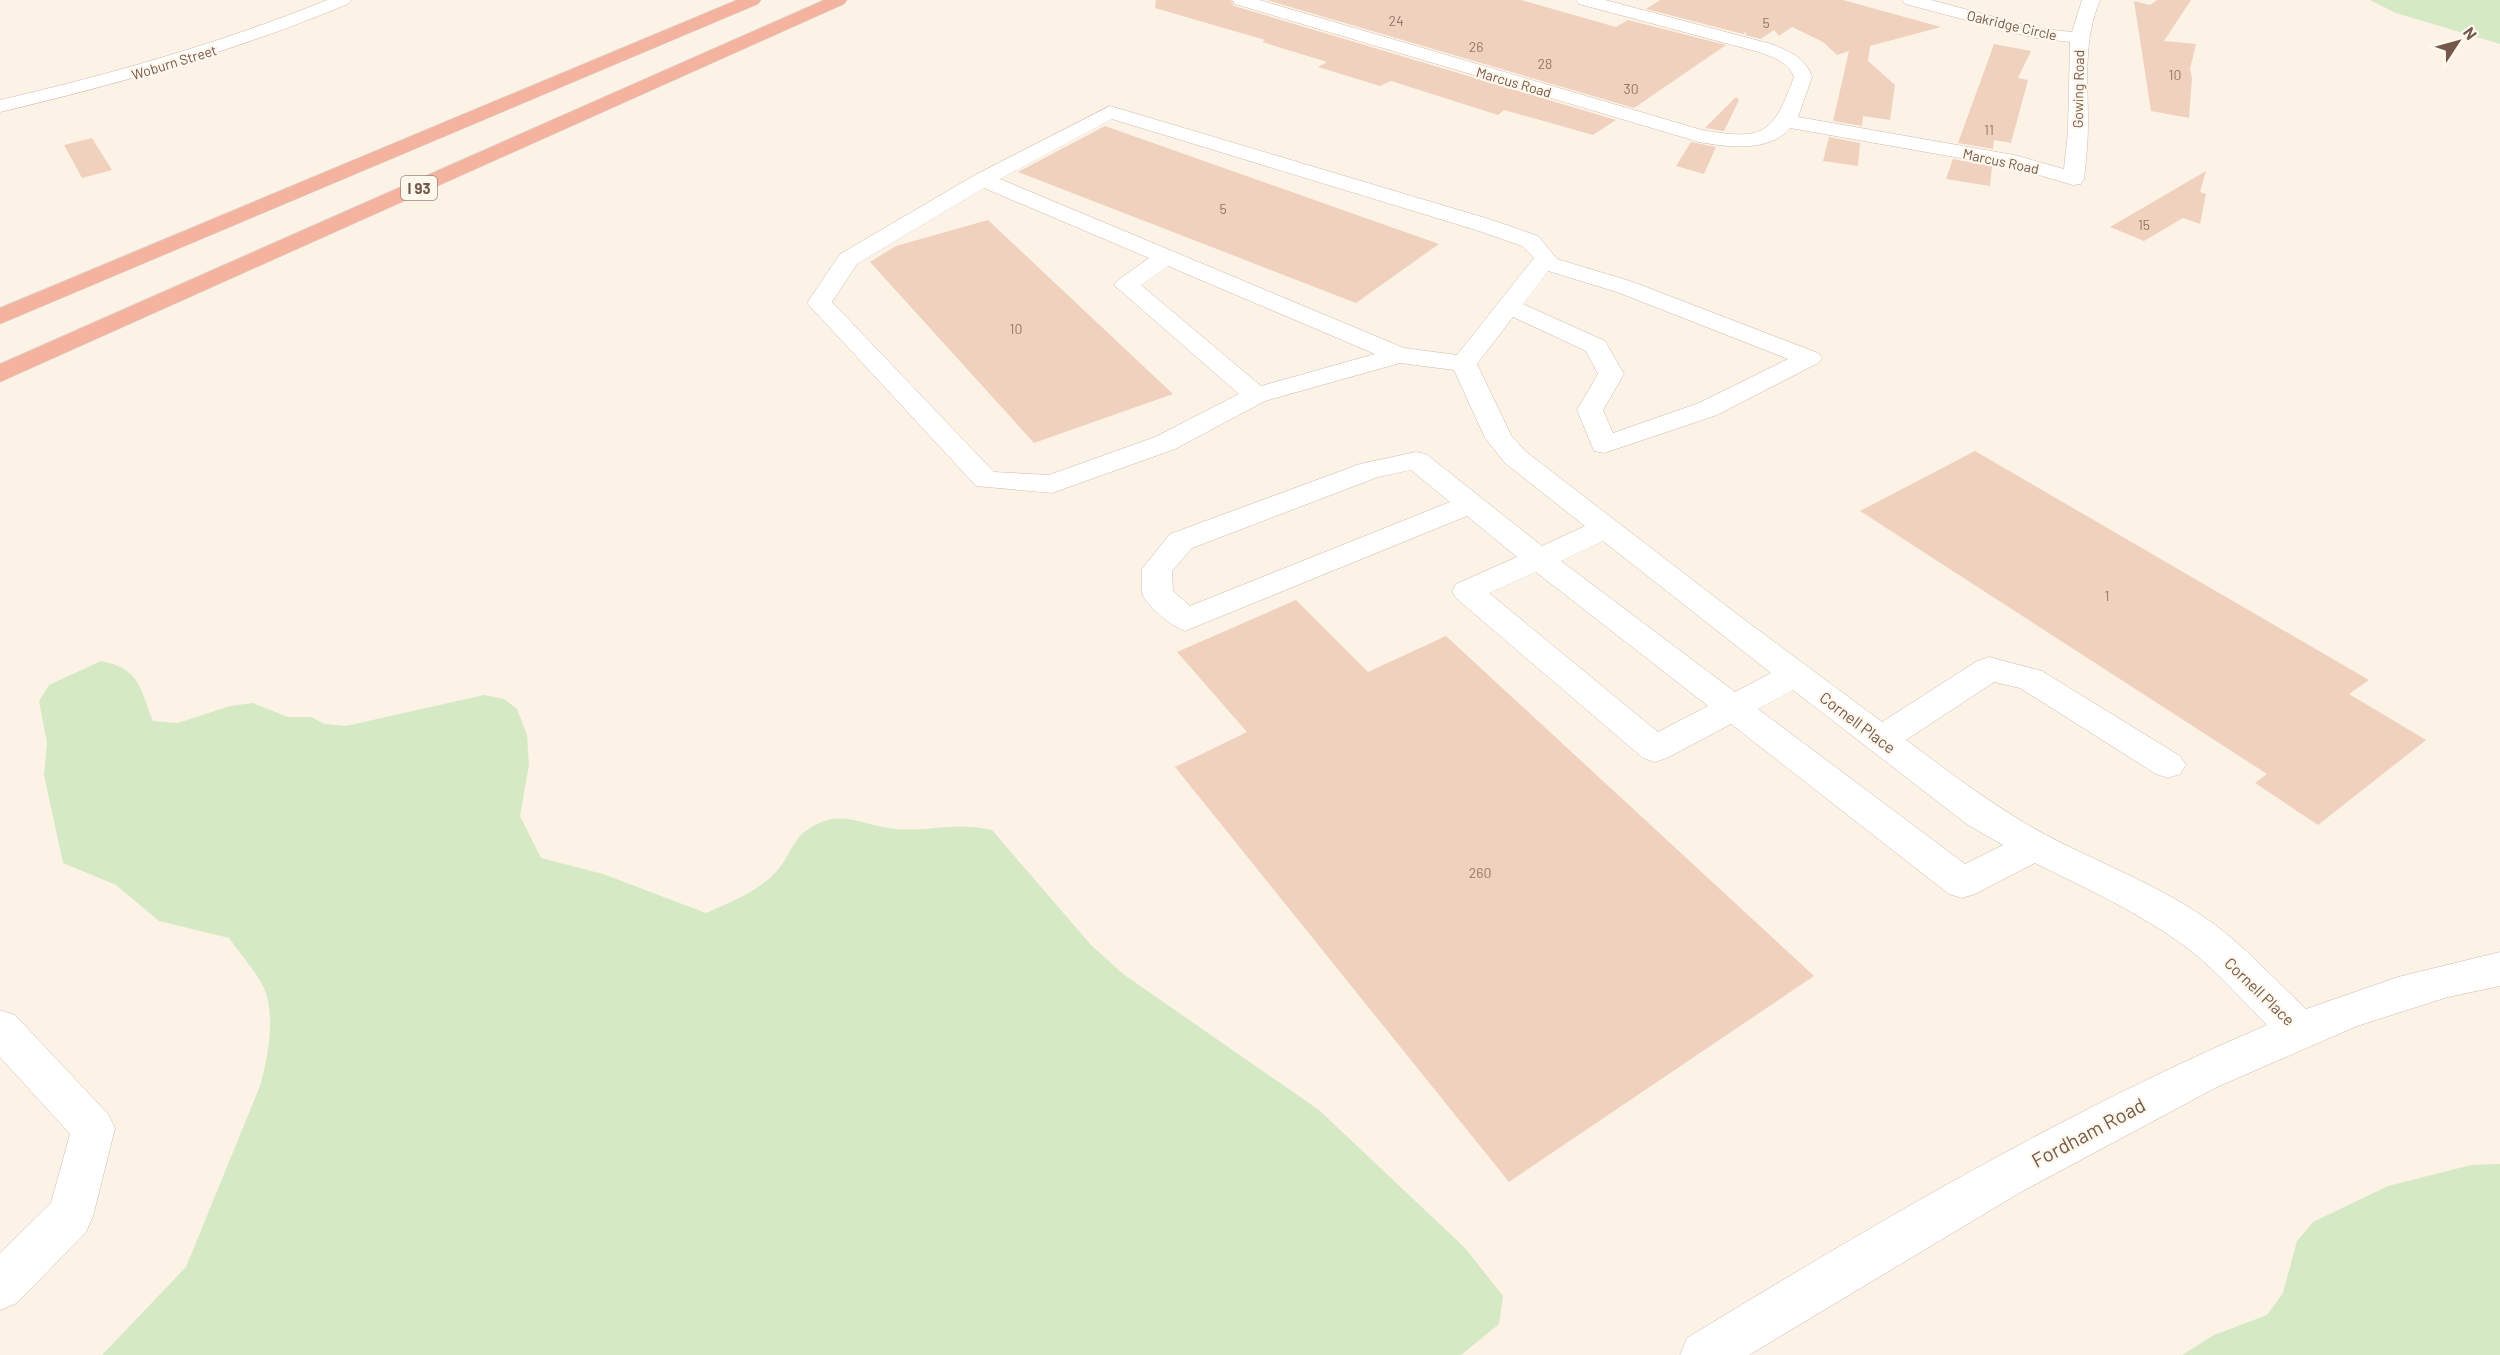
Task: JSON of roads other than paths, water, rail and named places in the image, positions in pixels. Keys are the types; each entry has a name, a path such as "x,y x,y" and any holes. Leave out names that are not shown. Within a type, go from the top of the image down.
{"highway":[{"path":"0,317 752,0"},
{"name":"I 93","path":"0,374 838,0"}],"street":[{"name":"Woburn Street","path":"0,106 184,60 250,38 342,0"},
{"name":"Marcus Road","path":"1241,0 1699,136 1734,140 1757,138 1776,131 1786,121 2020,163 2073,179"},
{"path":"1585,0 1765,48 1789,59 1802,70 1803,77 1786,121"},
{"name":"Oakridge Circle","path":"1911,0 2036,33 2079,38"},
{"name":"Gowing Road","path":"2073,179 2078,124 2079,38 2083,16 2091,0"},
{"path":"983,180 1399,355 1464,364 1546,258 1530,241 1484,225 1110,112 983,180 848,259 819,303 986,480 1052,484 1165,443 1256,395 1399,355"},
{"path":"1165,257 1126,285 1256,395"},
{"path":"1508,307 1533,316 1596,346 1611,374 1590,410 1604,444 1708,409 1809,358 1625,287 1543,262"},
{"name":"Cornell Place","path":"1464,364 1505,448 1795,675 1981,815 2035,846 2142,898 2182,923 2209,943 2299,1029"},
{"path":"1471,504 1185,620 1158,594 1156,569 1181,541 1370,470 1416,460 1471,504 1539,559 1962,883 2035,846"},
{"path":"1606,528 1467,591 1655,748 1795,675"},
{"path":"1881,740 1989,669 2030,679 2168,765"},
{"name":"Fordham Road","path":"1704,1355 1857,1262 2031,1162 2205,1071 2299,1029 2394,995 2500,969"},
{"path":"0,1028 93,1128 70,1216 0,1286"}]}
